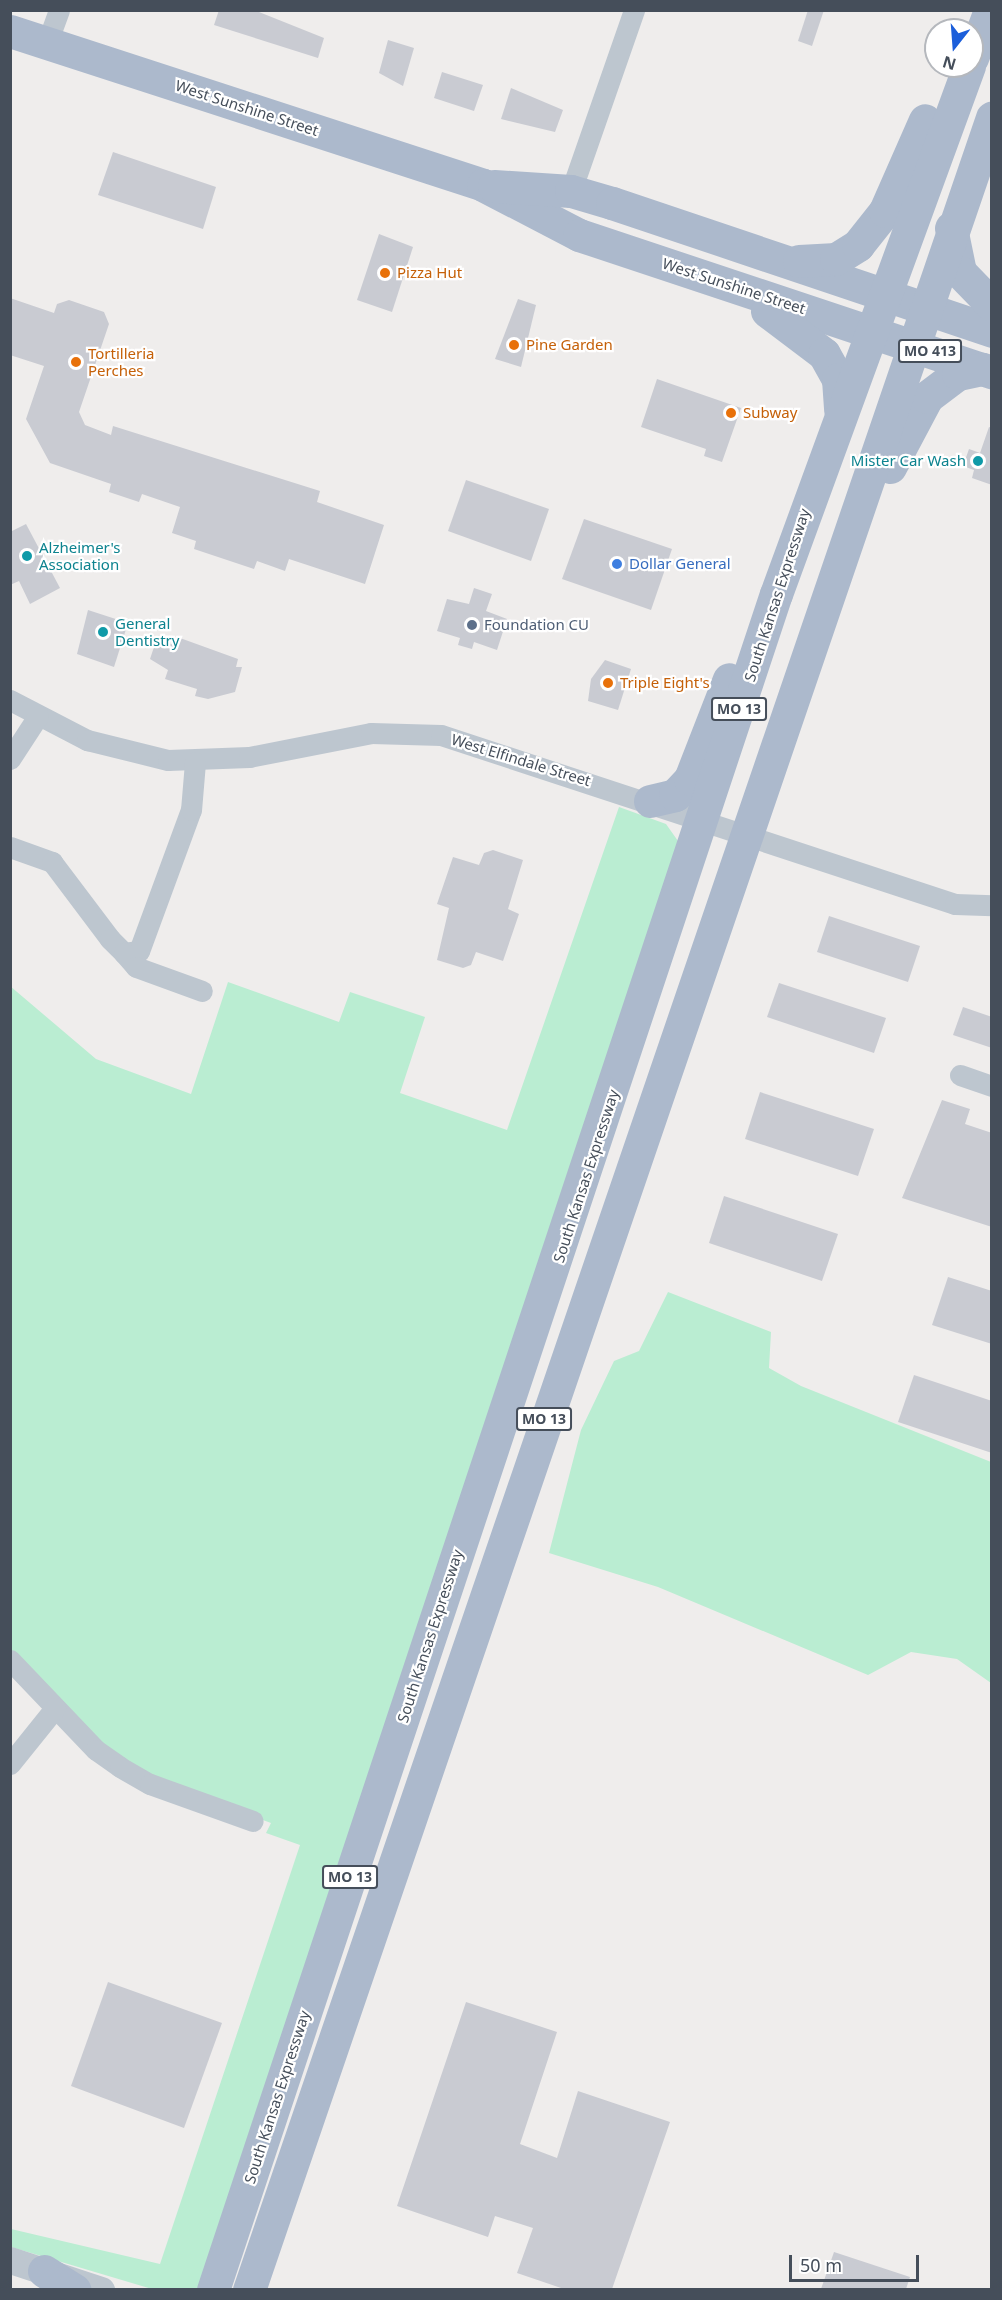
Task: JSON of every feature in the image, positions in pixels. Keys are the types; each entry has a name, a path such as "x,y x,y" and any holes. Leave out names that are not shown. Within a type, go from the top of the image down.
{"main road":[{"path":"984,26 990,10"},
{"name":"West Sunshine Street","path":"10,31 483,185 579,235 987,370"},
{"path":"786,260 836,259 871,230 898,186 942,78"},
{"name":"South Kansas Expressway","path":"213,2289 704,820 776,594 868,331 964,78"},
{"name":"MO 13","path":"249,2289 910,345 992,118"},
{"name":"West Sunshine Street","path":"483,185 571,191 786,260 992,331"},
{"path":"951,228 960,272 992,305"},
{"path":"579,235 792,325 832,367 840,411"},
{"path":"770,756 831,640 909,423 948,379 987,370"},
{"path":"650,801 675,795 690,779 726,684 776,594"},
{"path":"44,2271 74,2289"}],"street":[{"path":"47,43 58,10"},
{"path":"571,191 634,10"},
{"name":"West Elfindale Street","path":"10,700 38,716 112,749 195,762 267,754 347,736 417,732 494,748 955,904 992,905"},
{"path":"10,759 38,716"},
{"path":"124,953 139,951 168,880 191,810 195,762"},
{"path":"10,847 57,866 136,967 202,991"},
{"path":"960,1075 992,1086"},
{"path":"10,1660 96,1750 150,1784 253,1821"},
{"path":"10,1764 55,1708"},
{"path":"10,2260 101,2289"}],"green space":[{"path":"619,807 666,824 678,841 201,2289 152,2289 11,2247 11,2229 160,2264 300,1845 266,1833 271,1823 156,1780 104,1751 11,1652 10,986 96,1059 191,1094 228,982 339,1022 350,992 425,1017 400,1093 507,1130"},
{"path":"668,1292 771,1332 769,1368 801,1386 991,1462 991,1683 957,1659 911,1652 868,1675 658,1587 549,1553 581,1430 614,1361 639,1351"}],"building":[{"path":"219,10 254,10 324,38 318,58 214,25"},
{"path":"808,10 824,10 812,46 798,41"},
{"path":"388,40 414,48 403,86 379,73"},
{"path":"442,72 483,85 474,111 434,98"},
{"path":"511,88 563,110 555,132 501,119"},
{"path":"113,152 216,187 203,229 98,195"},
{"name":"Pizza Hut","path":"379,234 413,247 392,312 357,300"},
{"path":"10,298 54,313 57,304 69,300 104,312 109,324 79,412 85,425 111,435 113,426 320,491 317,502 384,525 365,584 289,559 285,571 257,561 254,569 194,549 196,541 172,533 180,507 142,494 139,502 109,492 111,484 50,463 26,419 44,366 10,355"},
{"name":"Pine Garden","path":"518,299 536,305 521,367 495,359"},
{"path":"657,379 741,408 722,462 704,456 706,449 641,427"},
{"name":"Mister Car Wash","path":"989,427 992,428 992,485 972,478 974,470 963,466 969,449 980,453"},
{"path":"466,480 549,509 531,561 448,531"},
{"name":"Dollar General","path":"584,519 672,549 651,610 562,579"},
{"name":"Alzheimer's Association","path":"26,524 60,588 30,604 19,581 10,585 10,532"},
{"name":"Foundation CU","path":"474,588 492,594 486,611 507,619 497,650 474,642 472,649 458,645 460,638 437,631 447,599 469,604"},
{"name":"General Dentistry","path":"88,610 128,623 114,667 77,654"},
{"path":"180,638 238,659 236,667 242,667 235,692 208,699 195,696 197,689 165,679 168,670 150,659 156,641 177,645"},
{"name":"Triple Eight's","path":"605,660 631,669 618,710 588,701 591,679"},
{"path":"493,850 523,860 508,909 519,914 503,961 476,952 471,965 463,968 437,960 449,908 437,904 453,857 479,865 484,853"},
{"path":"829,916 920,946 908,982 817,952"},
{"path":"779,983 886,1018 874,1053 767,1017"},
{"path":"963,1007 992,1017 992,1048 953,1035"},
{"path":"760,1092 874,1129 858,1176 745,1139"},
{"path":"942,1100 970,1109 965,1124 992,1133 992,1227 902,1198"},
{"path":"724,1196 838,1234 822,1281 709,1243"},
{"path":"948,1277 992,1291 992,1344 932,1325"},
{"path":"914,1375 992,1401 992,1453 898,1422"},
{"path":"108,1982 222,2023 184,2128 71,2086"},
{"path":"466,2002 557,2032 520,2144 557,2158 578,2091 670,2122 612,2289 564,2289 517,2273 533,2228 495,2216 488,2237 397,2206"},
{"path":"834,2252 910,2277 906,2289 821,2289"}],"place":[{"name":"Pizza Hut","path":"385,273"},
{"name":"Pine Garden","path":"514,345"},
{"name":"Tortilleria Perches","path":"76,362"},
{"name":"Subway","path":"731,413"},
{"name":"Mister Car Wash","path":"978,461"},
{"name":"Alzheimer's Association","path":"27,556"},
{"name":"Dollar General","path":"617,564"},
{"name":"Foundation CU","path":"472,625"},
{"name":"General Dentistry","path":"103,632"},
{"name":"Triple Eight's","path":"608,683"}]}
